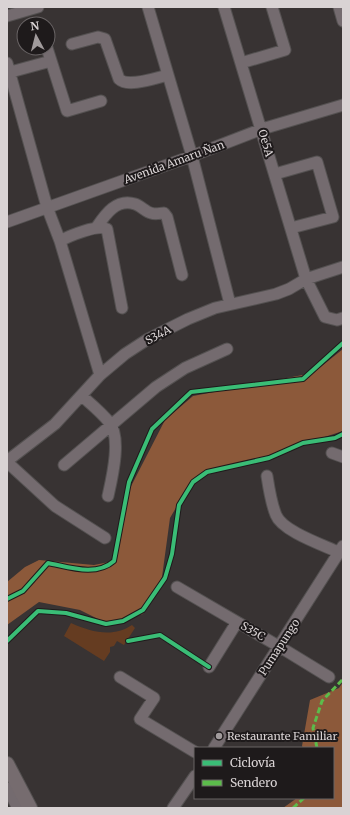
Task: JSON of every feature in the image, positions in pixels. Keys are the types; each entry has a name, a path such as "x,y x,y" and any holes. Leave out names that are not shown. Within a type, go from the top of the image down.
{"main road":[{"path":"7,764 30,808"}],"street":[{"path":"7,16 38,7"},
{"path":"148,7 192,156 230,304"},
{"name":"Oe5A","path":"226,7 306,279 325,317 337,320 343,318"},
{"path":"241,62 285,50 272,7"},
{"path":"339,7 343,21"},
{"path":"72,44 98,37 105,39 119,79 123,83 130,84 168,75"},
{"path":"49,56 67,111 101,101"},
{"path":"51,61 8,69 47,207 60,241 100,375"},
{"name":"Avenida Amaru Ñan","path":"7,222 192,156 262,129 343,105"},
{"path":"275,174 318,162 333,217 291,228"},
{"path":"96,228 110,210 124,203 133,204 151,213 164,213 167,217 182,275"},
{"path":"60,241 96,228 104,227 107,229 122,308"},
{"name":"S34A","path":"7,461 56,424 100,375 125,354 148,339 188,319 230,304 259,299 276,294 289,289 306,279 343,267"},
{"path":"64,465 111,423 156,387 185,368 227,349"},
{"path":"82,396 111,423 115,442 115,462 108,496"},
{"path":"332,453 343,457"},
{"path":"7,461 55,506 105,538"},
{"path":"267,476 276,516 280,522 288,528 341,549"},
{"name":"Pumapungo","path":"215,747 341,549"},
{"name":"S35C","path":"177,587 280,646 329,678"},
{"path":"209,667 237,622"},
{"path":"120,677 154,698 140,719 194,751"},
{"path":"173,808 194,777"},
{"path":"7,788 13,805"}],"shaded area":[{"path":"343,349 343,431 192,480 170,518 162,577 143,614 108,624 80,610 39,602 7,625 7,582 25,567 39,560 94,565 114,561 126,496 165,420 193,396 313,373"},
{"path":"71,623 86,629 102,632 117,631 132,625 135,628 124,645 117,641 114,646 110,647 110,652 104,661 64,636"},
{"path":"343,682 343,808 283,808 296,799 334,799 334,747 302,746 310,700 339,688"}],"marked path":[{"path":"317,747 313,728 322,701 343,679"},
{"path":"293,808 303,799"}],"cycle path":[{"path":"7,599 23,591 48,563 82,570 91,570 107,566 114,561 129,482 152,429 191,392 303,379 343,343"},
{"path":"7,641 38,611 66,613 106,624 123,621 143,610 165,578 172,554 179,505 193,482 207,472 269,458 303,443 335,438 343,434"},
{"path":"128,641 160,635 209,667"}],"place":[{"name":"Restaurante Familiar","path":"219,736"}]}
